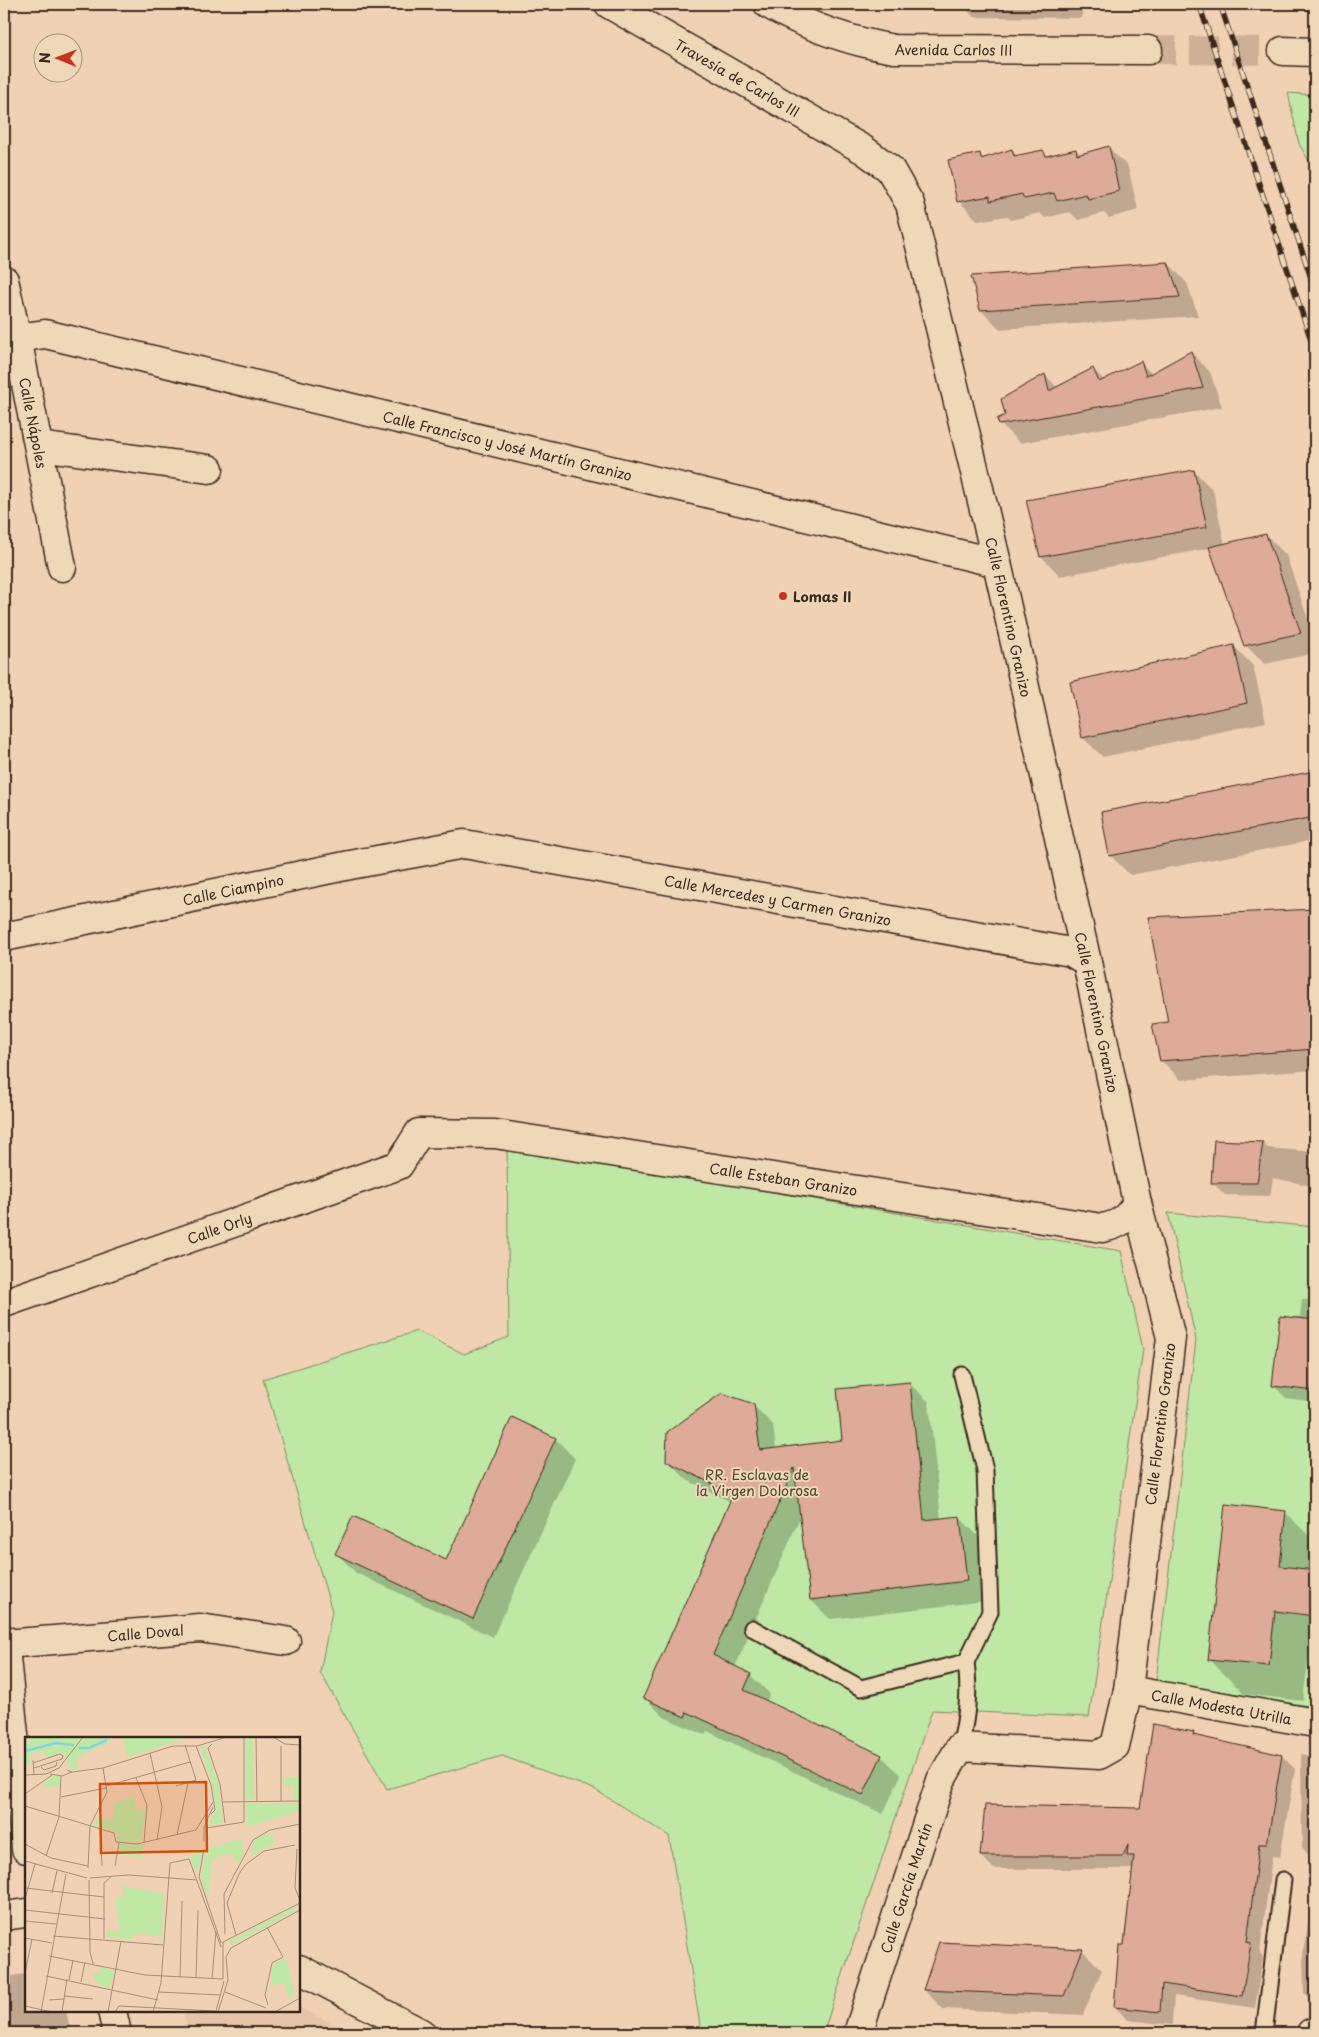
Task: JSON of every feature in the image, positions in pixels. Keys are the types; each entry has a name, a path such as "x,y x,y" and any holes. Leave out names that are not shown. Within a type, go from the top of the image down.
{"street":[{"name":"Travesía de Carlos III","path":"610,4 864,150"},
{"name":"Avenida Carlos III","path":"768,4 826,32 858,43 894,49 1148,50"},
{"path":"1283,51 1315,52"},
{"name":"Calle Florentino Granizo","path":"864,150 890,169 910,204 997,563 1087,962 1137,1203 1171,1338 1128,1690 1115,1746 1098,1755 960,1747"},
{"name":"Calle Nápoles","path":"4,280 18,338 62,567"},
{"name":"Calle Francisco y José Martín Granizo","path":"18,338 44,334 997,563"},
{"path":"39,446 209,468"},
{"name":"Calle Mercedes y Carmen Granizo","path":"464,844 1071,952 1087,962"},
{"name":"Calle Ciampino","path":"4,937 350,865 464,844"},
{"name":"Calle Esteban Granizo","path":"419,1133 495,1134 1102,1228 1115,1226 1127,1217 1137,1203"},
{"name":"Calle Orly","path":"4,1303 399,1165 419,1133"},
{"name":"Calle Doval","path":"4,1642 200,1628 286,1641"},
{"path":"4,1642 25,1840"},
{"name":"Calle Modesta Utrilla","path":"1128,1690 1315,1723"},
{"name":"Calle García Martín","path":"858,2033 941,1780 960,1747"},
{"path":"4,1916 25,1913"},
{"path":"300,1970 421,2033"},
{"path":"112,2012 117,2033"}],"lane":[{"path":"960,1747 968,1713 970,1687 966,1662 990,1612 984,1470 962,1375"},
{"path":"752,1628 861,1688 966,1662"},
{"path":"1264,2033 1283,1880"}],"shaded area":[{"path":"300,2008 351,2033 188,2033 183,2012 300,2012"}],"green space":[{"path":"1288,93 1315,95 1315,171 1299,144"},
{"name":"RR. Esclavas de la Virgen Dolorosa","path":"507,1147 1121,1251 1143,1349 1089,1717 932,1710 823,2033 694,2033 700,2025 669,1836 594,1789 502,1756 387,1789 320,1672 332,1611 263,1379 417,1331 464,1354 509,1337"},
{"path":"1168,1213 1315,1227 1315,1707 1156,1681 1196,1340"}],"building":[{"path":"1109,146 1119,191 1088,199 1086,194 1057,201 1054,193 1024,199 1022,194 990,201 990,196 957,202 948,160 980,153 981,159 1012,149 1014,156 1043,150 1046,156 1076,149 1077,155"},
{"path":"1168,262 1180,297 980,310 971,276"},
{"path":"1191,351 1203,388 999,425 997,419 1005,415 1001,399 1045,374 1049,391 1093,368 1099,382 1141,361 1146,376"},
{"path":"1194,470 1207,527 1040,557 1026,500"},
{"path":"1266,534 1301,633 1244,646 1209,547"},
{"path":"1234,645 1247,703 1082,738 1070,682"},
{"path":"1315,771 1315,817 1109,856 1101,812"},
{"path":"1315,909 1315,1049 1160,1061 1152,1024 1168,1022 1148,917"},
{"path":"1214,1140 1263,1142 1257,1183 1211,1183"},
{"path":"1280,1316 1315,1320 1315,1391 1272,1386"},
{"path":"910,1382 924,1520 960,1516 967,1581 810,1600 794,1468 713,1655 751,1674 744,1690 882,1755 863,1795 687,1712 685,1717 643,1698 733,1494 666,1461 667,1432 722,1393 754,1404 760,1450 842,1440 837,1389"},
{"path":"512,1417 556,1438 473,1619 335,1554 353,1516 446,1560"},
{"path":"1225,1504 1286,1511 1280,1566 1315,1570 1315,1616 1275,1611 1269,1666 1208,1660"},
{"path":"1153,1724 1194,1732 1193,1735 1282,1755 1267,1844 1259,1844 1247,1942 1251,1943 1242,1996 1162,1984 1160,2012 1114,2007 1119,1945 1124,1945 1134,1856 1127,1856 1128,1845 1123,1856 980,1856 985,1805 1140,1808"},
{"path":"939,1942 1083,1949 1064,1996 923,1990"}],"tunnel":[{"path":"1148,50 1283,51"}],"railway":[{"path":"1199,4 1315,352"},
{"path":"1220,4 1315,290"}],"place":[{"name":"Lomas II","path":"783,596"}]}
